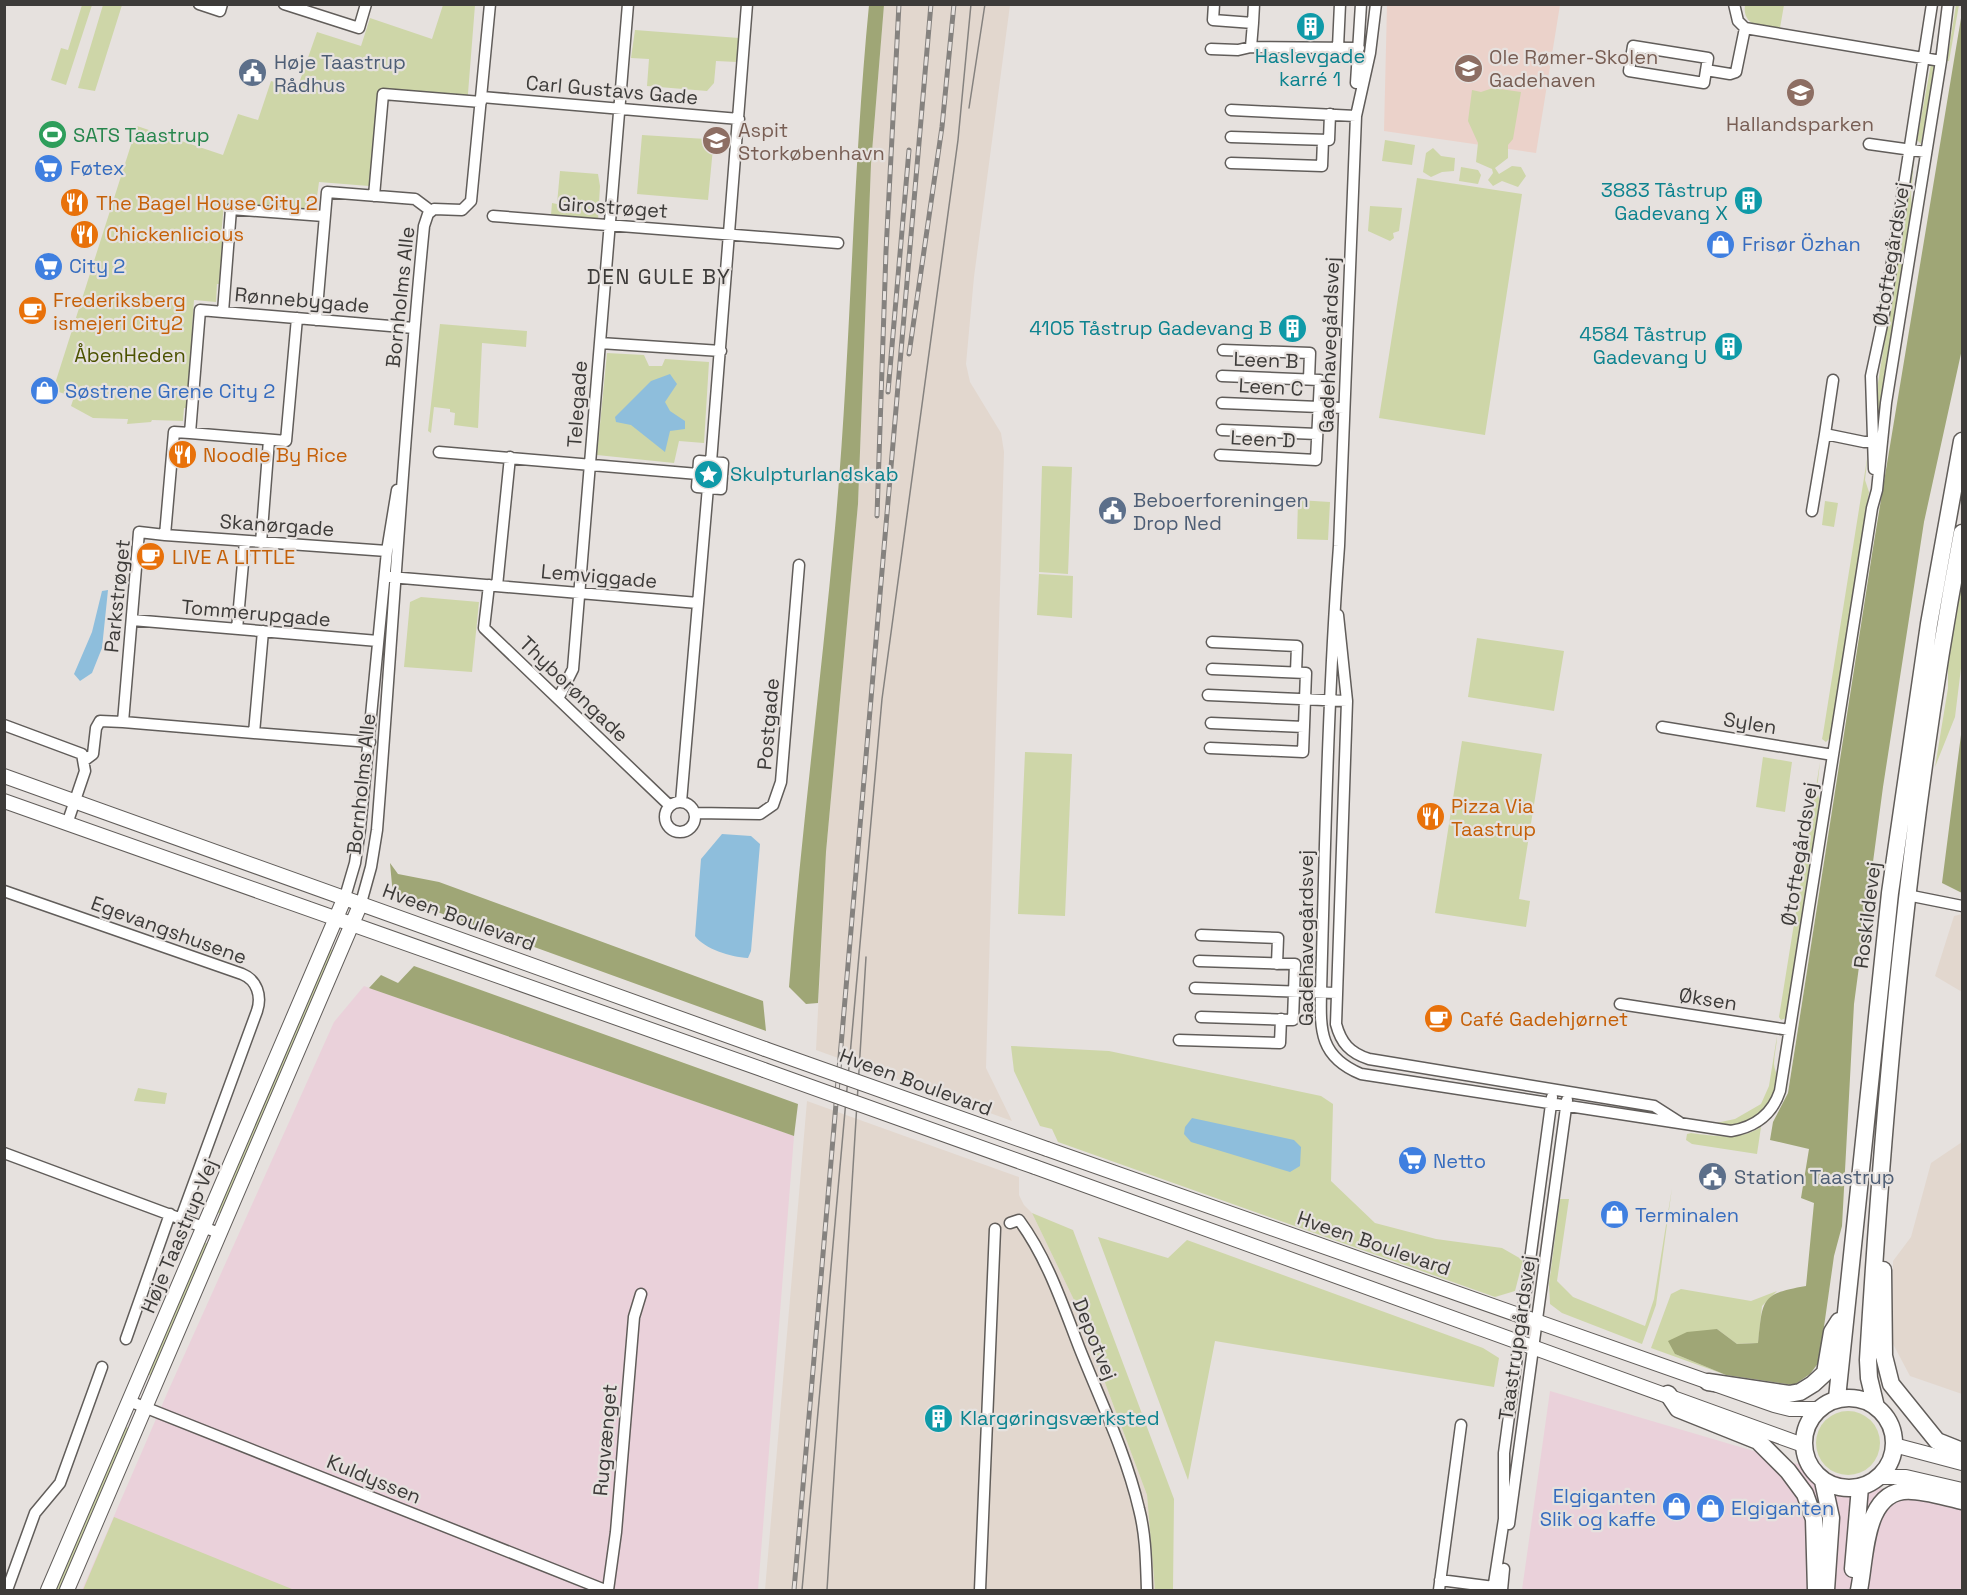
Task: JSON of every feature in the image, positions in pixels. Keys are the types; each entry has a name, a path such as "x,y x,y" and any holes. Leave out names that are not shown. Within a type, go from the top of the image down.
{"main road":[{"name":"Roskildevej","path":"1837,1398 1890,893 1929,624 1962,441"},
{"name":"Roskildevej","path":"1876,1407 1869,1378 1868,1360 1882,1136 1907,895 1926,756 1962,533"},
{"path":"1876,1238 1883,1270 1884,1356 1891,1384 1937,1442 1962,1451"},
{"path":"1708,1382 1789,1394 1800,1392 1825,1372 1832,1332 1846,1309"},
{"path":"1668,1395 1678,1409 1758,1441 1788,1471 1805,1494 1814,1519 1816,1590"},
{"path":"1837,1398 1859,1398 1876,1407 1890,1423 1894,1445 1890,1462 1879,1477 1860,1487 1841,1488 1823,1481 1809,1465 1803,1445 1810,1419 1818,1409 1837,1398"},
{"path":"1823,1481 1831,1518 1826,1590"},
{"path":"1851,1590 1860,1487"},
{"path":"1859,1590 1870,1519 1885,1500 1899,1492 1912,1491 1962,1501"}],"street":[{"path":"198,4 220,11 222,4"},
{"path":"284,4 359,28 366,4"},
{"name":"Bornholms Alle","path":"361,903 371,867 377,830 397,578 404,451 424,226 431,211 438,208 462,210 471,201 490,4"},
{"name":"Telegade","path":"558,699 568,684 573,669 628,4"},
{"path":"711,462 722,351 747,4"},
{"path":"1214,4 1212,20 1253,23"},
{"path":"1251,47 1254,4"},
{"path":"1338,47 1340,4"},
{"name":"Gadehavegårdsvej","path":"1361,4 1354,99 1356,116 1344,408 1328,700 1320,1025 1325,1044 1344,1067 1361,1074 1566,1106"},
{"name":"Gadehavegårdsvej","path":"1356,116 1375,26 1376,4"},
{"path":"1734,4 1738,21 1746,28 1941,61"},
{"name":"Øtoftegårdsvej","path":"1879,442 1871,376 1932,4"},
{"name":"Øtoftegårdsvej","path":"1566,1106 1731,1131 1749,1128 1764,1118 1780,1091 1872,508 1879,442 1941,61 1948,4"},
{"path":"1706,70 1730,74 1736,72 1746,28"},
{"path":"1633,46 1708,58 1706,70 1704,83 1629,71 1633,46"},
{"path":"1211,49 1359,48"},
{"path":"374,196 383,94 482,99"},
{"name":"Carl Gustavs Gade","path":"482,99 739,119"},
{"path":"1231,110 1356,116"},
{"path":"1231,137 1329,140 1330,114"},
{"path":"1231,163 1322,166 1323,140"},
{"path":"1869,144 1926,152"},
{"path":"316,320 327,192 414,199 431,211"},
{"path":"190,433 201,310 223,312 231,208 324,216"},
{"name":"Girostrøget","path":"493,216 838,243"},
{"name":"Rønnebygade","path":"223,312 414,328"},
{"path":"165,535 174,432 286,441 297,318"},
{"path":"600,343 722,351"},
{"name":"Leen B","path":"1223,350 1310,353 1309,380"},
{"name":"Leen B","path":"1222,376 1320,380 1318,407"},
{"path":"1812,511 1833,380"},
{"name":"Leen C","path":"1222,403 1344,408"},
{"name":"Leen D","path":"1220,455 1316,460 1318,407"},
{"name":"Leen D","path":"1222,430 1317,434"},
{"path":"1825,434 1879,442"},
{"path":"261,543 269,440"},
{"name":"Bornholms Alle","path":"345,897 355,863 370,742 387,551 404,451"},
{"path":"439,452 698,474"},
{"path":"493,585 510,457"},
{"path":"699,461 711,462 723,463 721,489 697,487 699,461"},
{"path":"681,802 708,488"},
{"name":"Parkstrøget","path":"123,722 139,532 165,535"},
{"name":"Skanørgade","path":"165,535 387,551"},
{"path":"237,629 245,541"},
{"name":"Postgade","path":"695,813 760,814 774,805 781,782 799,565"},
{"name":"Gadehavegårdsvej","path":"1336,576 1347,701 1336,1024 1339,1035 1350,1050 1358,1055 1569,1090"},
{"name":"Lemviggade","path":"384,577 698,603"},
{"name":"Thyborøngade","path":"493,585 484,628 670,806"},
{"name":"Tommerupgade","path":"132,620 378,641"},
{"path":"254,733 263,631"},
{"path":"1212,642 1297,646 1296,672"},
{"path":"1210,748 1303,752 1306,673 1212,669"},
{"path":"1208,695 1347,701"},
{"path":"85,760 93,754 96,728 100,721 370,742"},
{"path":"1211,723 1304,727"},
{"path":"4,724 82,754 85,760 85,771 67,824"},
{"name":"Sylen","path":"1662,728 1833,755"},
{"name":"Hveen Boulevard","path":"4,776 765,1049 1708,1382 1790,1409 1818,1409"},
{"name":"Hveen Boulevard","path":"4,801 1035,1167 1803,1445"},
{"path":"681,802 690,805 695,813 692,826 677,831 670,828 666,821 665,813 670,806 681,802"},
{"name":"Egevangshusene","path":"4,891 242,974 255,985 259,1006 181,1218"},
{"path":"1907,895 1962,906"},
{"name":"Høje Taastrup Vej","path":"48,1590 345,897"},
{"name":"Høje Taastrup Vej","path":"67,1590 361,903"},
{"path":"1201,935 1278,938 1277,964"},
{"path":"1199,961 1295,964 1293,1020 1201,1017"},
{"path":"1196,988 1337,993"},
{"name":"Øksen","path":"1620,1004 1790,1030"},
{"path":"1179,1040 1280,1043 1281,1019"},
{"name":"Taastrupgårdsvej","path":"1496,1589 1504,1519 1504,1453 1554,1088"},
{"name":"Øtoftegårdsvej","path":"1569,1090 1654,1106 1684,1125"},
{"name":"Taastrupgårdsvej","path":"1496,1589 1534,1347 1569,1090"},
{"path":"4,1153 219,1233"},
{"path":"126,1339 170,1214"},
{"name":"Depotvej","path":"1010,1223 1019,1220 1033,1239 1042,1257 1128,1470 1140,1511 1146,1556 1147,1590"},
{"path":"980,1590 995,1229"},
{"name":"Rugvænget","path":"607,1590 616,1532 634,1317 641,1294"},
{"path":"7,1590 35,1513 60,1483 102,1367"},
{"name":"Kuldyssen","path":"129,1401 607,1590"},
{"path":"1461,1425 1439,1585 1496,1589"},
{"path":"1894,1445 1962,1464"},
{"path":"1879,1477 1906,1477 1962,1490"}],"shaded area":[{"path":"884,5 1010,5 974,277 966,364 970,382 1001,433 1004,452 986,1068 1012,1121 816,1050 826,852 858,504 871,164"},
{"name":"Ole Rømer-Skolen Gadehaven","path":"1387,5 1560,5 1536,153 1384,131"},
{"path":"1962,914 1962,992 1935,976 1954,916"},
{"path":"364,986 794,1136 758,1590 82,1590 169,1389 334,1022"},
{"path":"807,1101 1019,1177 1019,1195 1024,1205 1032,1213 1074,1300 1147,1495 1155,1590 765,1590"},
{"path":"1962,1142 1962,1394 1910,1376 1892,1342 1893,1261 1911,1237 1931,1163"},
{"path":"1550,1391 1927,1502 1962,1508 1962,1590 1522,1590"}],"green space":[{"path":"82,5 92,5 66,85 51,80 61,48 68,50"},
{"path":"103,5 122,5 95,91 78,88"},
{"name":"ÅbenHeden","path":"443,5 475,5 467,106 379,98 369,186 319,182 315,212 224,204 221,236 226,238 223,284 217,284 216,302 194,300 192,329 195,330 188,408 184,408 183,421 152,420 151,422 127,424 128,419 93,418 71,406 74,397 53,390 137,126 223,155 238,114 258,120 271,81 297,89 317,32 361,46 370,18 432,39"},
{"path":"869,5 884,5 871,164 858,504 826,852 818,1003 806,1004 789,987 840,463 863,70"},
{"path":"1745,5 1784,5 1780,28 1750,22 1745,12"},
{"path":"1956,5 1959,5 1949,61 1947,61"},
{"path":"1962,12 1962,349 1924,522 1883,787 1854,1004 1842,1226 1834,1256 1819,1362 1810,1374 1794,1385 1726,1375 1675,1354 1668,1341 1687,1332 1717,1329 1737,1344 1758,1343 1761,1317 1767,1301 1780,1292 1806,1286 1814,1203 1801,1198 1809,1149 1770,1140 1773,1122 1788,1093 1873,548"},
{"path":"635,30 739,38 737,62 716,61 714,83 707,91 647,86 649,59 631,58"},
{"path":"1931,64 1935,68 1921,144 1917,140"},
{"path":"1493,88 1521,92 1513,139 1508,145 1508,158 1495,168 1499,174 1512,166 1521,167 1526,176 1518,187 1502,181 1493,186 1488,180 1493,173 1492,169 1476,162 1478,143 1468,121 1472,90 1481,92"},
{"path":"642,135 706,139 713,148 708,200 637,194"},
{"path":"1385,140 1415,145 1412,165 1382,161"},
{"path":"1433,148 1441,156 1455,158 1454,171 1442,172 1431,177 1423,172 1426,153"},
{"path":"1914,158 1912,207 1877,428 1878,383"},
{"path":"1461,167 1478,170 1481,175 1478,184 1459,181"},
{"path":"560,171 598,174 600,186 598,220 551,215 552,203 557,204"},
{"path":"1417,178 1522,194 1485,435 1379,418"},
{"path":"1370,206 1402,208 1399,231 1393,233 1394,238 1390,241 1368,231"},
{"path":"440,324 527,331 526,347 482,343 478,428 454,425 455,413 450,412 450,409 434,407 431,433 428,431"},
{"path":"607,353 644,355 649,366 662,366 665,359 709,362 704,443 679,441 674,463 597,455"},
{"path":"1868,453 1865,480 1869,492 1830,738 1826,742 1822,739"},
{"path":"1042,466 1072,467 1068,574 1039,572"},
{"path":"1298,500 1330,502 1328,540 1297,539"},
{"path":"1825,501 1838,503 1834,527 1822,525"},
{"path":"1962,568 1962,660 1955,717 1935,767 1948,688 1948,651"},
{"path":"1039,574 1073,576 1072,618 1037,615"},
{"path":"421,597 479,602 472,672 404,667 410,602"},
{"path":"1477,638 1564,651 1554,711 1468,697"},
{"path":"1962,727 1962,893 1942,883"},
{"path":"1462,741 1542,754 1519,899 1530,901 1526,927 1435,913"},
{"path":"1025,752 1072,754 1065,916 1018,914"},
{"path":"1763,757 1792,762 1785,812 1756,807"},
{"path":"1820,762 1817,790 1820,802 1786,1018 1781,1020 1779,1017"},
{"path":"390,863 398,874 439,882 763,1001 766,1031 393,896"},
{"path":"329,949 335,951 221,1214 216,1212"},
{"path":"414,966 798,1104 794,1136 369,988 381,975 398,983"},
{"path":"1777,1036 1774,1064 1777,1076 1776,1087 1773,1096 1762,1111 1737,1125 1728,1126 1696,1120 1716,1123 1735,1119 1761,1104 1769,1086"},
{"path":"1011,1046 1109,1051 1321,1096 1333,1104 1331,1181 1375,1223 1436,1239 1502,1248 1523,1260 1515,1291 1495,1297 1058,1142 1052,1129 1040,1126 1014,1071"},
{"path":"138,1088 167,1093 165,1104 134,1101"},
{"path":"1761,1127 1757,1154 1692,1144 1686,1140 1687,1134 1691,1133 1736,1136"},
{"path":"1672,1188 1656,1305 1642,1344 1562,1313 1550,1304 1549,1284 1560,1199 1569,1199 1557,1281 1573,1297 1645,1326 1654,1299"},
{"path":"1032,1213 1073,1230 1174,1499 1173,1590 1155,1590 1147,1495 1074,1300"},
{"path":"1098,1237 1168,1258 1187,1240 1483,1348 1499,1358 1494,1387 1215,1341 1188,1480"},
{"path":"203,1242 209,1244 152,1376 147,1374"},
{"path":"1681,1289 1751,1301 1777,1291 1762,1306 1758,1343 1737,1344 1717,1329 1675,1354 1726,1375 1651,1348 1671,1294"},
{"path":"1842,1411 1854,1411 1871,1420 1878,1431 1880,1443 1878,1455 1871,1466 1854,1475 1842,1475 1830,1470 1821,1461 1816,1449 1816,1437 1821,1425 1830,1416"},
{"path":"125,1427 129,1428 59,1590 53,1590"},
{"path":"114,1517 292,1589 292,1590 83,1590"}],"water":[{"path":"670,374 677,384 665,402 670,411 685,421 685,429 670,431 665,452 631,425 616,422 615,417 651,381"},
{"path":"108,590 102,648 92,673 80,681 74,674 92,632 102,591"},
{"path":"722,834 751,836 760,844 751,951 748,958 719,951 705,945 695,936 701,859"},
{"path":"1192,1118 1294,1140 1301,1147 1300,1166 1290,1172 1191,1142 1184,1134 1185,1127"}],"tram line":[{"path":"802,1590 882,699 958,140 971,4"},
{"path":"969,108 985,4"},
{"path":"827,1590 866,957"}],"railway":[{"path":"877,516 886,251 899,4"},
{"path":"794,1590 931,4"},
{"path":"909,354 942,127 954,4"},
{"path":"888,392 909,150"}],"place":[{"name":"Haslevgade karré 1","path":"1310,26"},
{"name":"Ole Rømer-Skolen Gadehaven","path":"1468,68"},
{"name":"Høje Taastrup Rådhus","path":"253,73"},
{"name":"Hallandsparken","path":"1800,93"},
{"name":"SATS Taastrup","path":"52,135"},
{"name":"Aspit Storkøbenhavn","path":"717,141"},
{"name":"Føtex","path":"49,168"},
{"name":"3883 Tåstrup Gadevang X","path":"1749,201"},
{"name":"The Bagel House City 2","path":"75,203"},
{"name":"Chickenlicious","path":"85,234"},
{"name":"Frisør Özhan","path":"1721,244"},
{"name":"City 2","path":"48,266"},
{"name":"Frederiksberg ismejeri City2","path":"32,311"},
{"name":"4105 Tåstrup Gadevang B","path":"1293,328"},
{"name":"4584 Tåstrup Gadevang U","path":"1728,346"},
{"name":"Søstrene Grene City 2","path":"44,391"},
{"name":"Noodle By Rice","path":"182,455"},
{"name":"Skulpturlandskab","path":"709,474"},
{"name":"Beboerforeningen Drop Ned","path":"1112,511"},
{"name":"LIVE A LITTLE","path":"151,557"},
{"name":"Pizza Via Taastrup","path":"1430,817"},
{"name":"Café Gadehjørnet","path":"1439,1019"},
{"name":"Netto","path":"1412,1161"},
{"name":"Station Taastrup","path":"1713,1177"},
{"name":"Terminalen","path":"1614,1215"},
{"name":"Klargøringsværksted","path":"939,1418"},
{"name":"Elgiganten Slik og kaffe","path":"1677,1507"},
{"name":"Elgiganten","path":"1710,1508"}],"district":[{"name":"DEN GULE BY","path":"659,276"}]}
